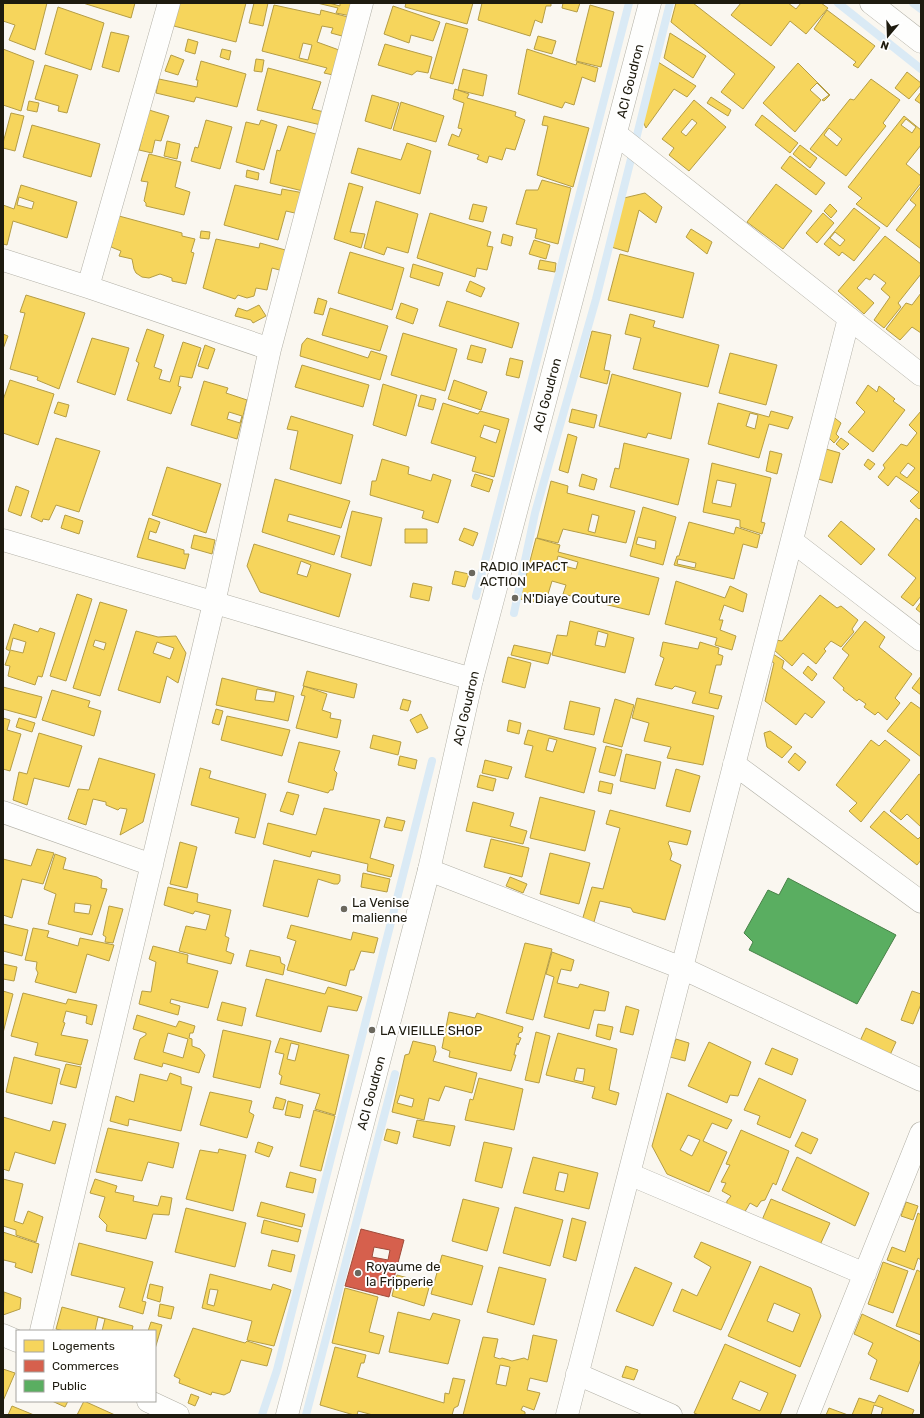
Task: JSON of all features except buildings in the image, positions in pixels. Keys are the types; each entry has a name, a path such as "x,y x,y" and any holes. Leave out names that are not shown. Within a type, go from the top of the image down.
{"street":[{"path":"88,287 169,3"},
{"path":"41,1330 214,603 270,349 362,3"},
{"name":"ACI Goudron","path":"287,1415 429,870 472,678 650,3"},
{"path":"871,3 921,42"},
{"path":"616,134 921,375"},
{"path":"3,260 88,287 270,349"},
{"path":"567,1415 849,318"},
{"path":"3,540 472,678"},
{"path":"792,541 921,640"},
{"path":"734,764 921,902"},
{"path":"3,812 152,865"},
{"path":"429,870 682,968 921,1080"},
{"path":"808,1415 921,1133"},
{"path":"629,1174 864,1274"},
{"path":"3,1335 16,1341"},
{"path":"577,1374 671,1415"},
{"path":"150,1402 178,1415"}],"waterway":[{"path":"476,596 629,3"},
{"path":"514,613 535,513 596,299 670,3"},
{"path":"838,3 921,69"},
{"path":"913,3 921,9"},
{"path":"262,1415 277,1370 432,761"},
{"path":"306,1415 395,1074"}],"place":[{"name":"RADIO IMPACT ACTION","path":"472,573"},
{"name":"N'Diaye Couture","path":"515,598"},
{"name":"La Venise malienne","path":"344,909"},
{"name":"LA VIEILLE SHOP","path":"372,1030"},
{"name":"Royaume de la Fripperie","path":"358,1273"}]}
